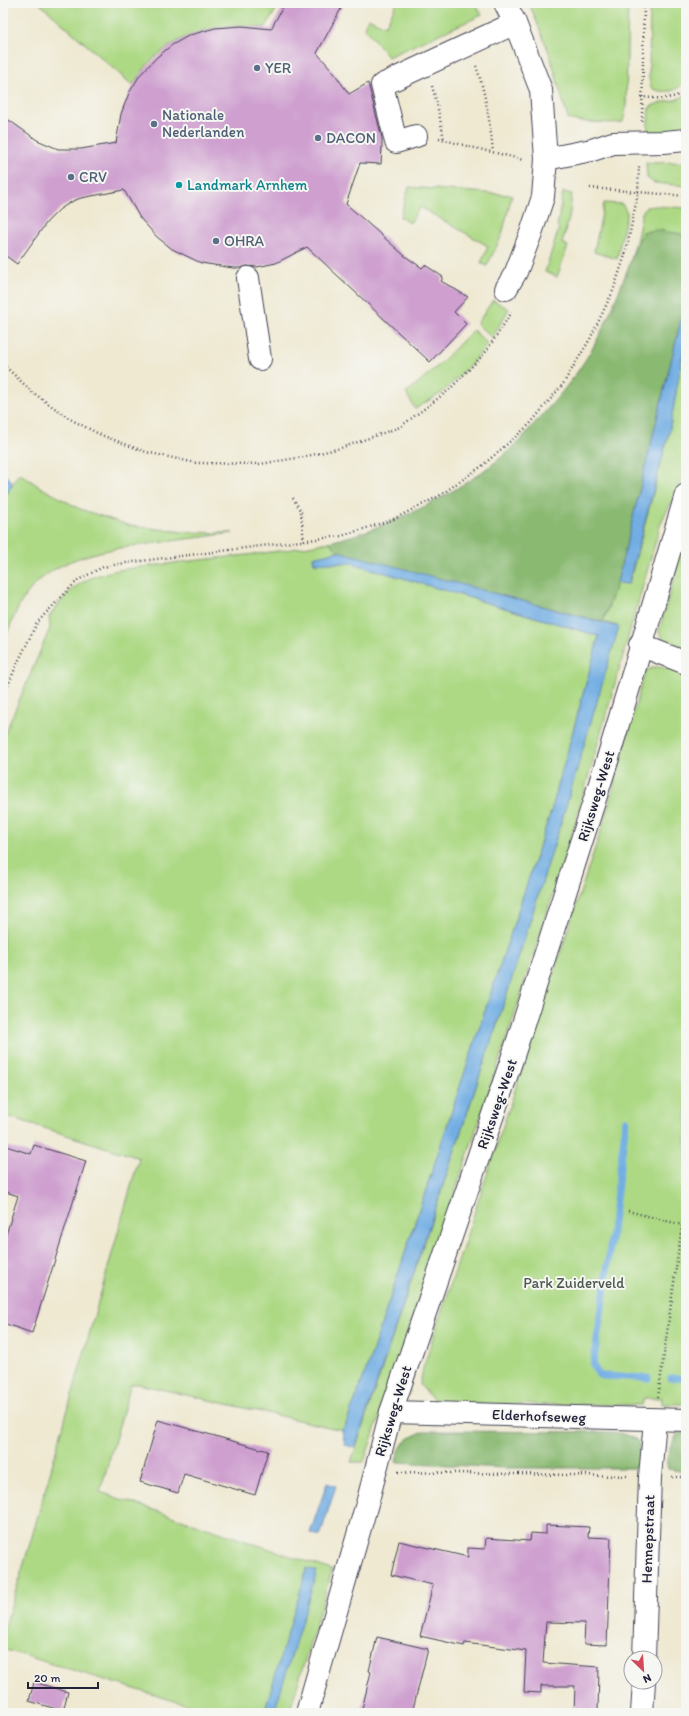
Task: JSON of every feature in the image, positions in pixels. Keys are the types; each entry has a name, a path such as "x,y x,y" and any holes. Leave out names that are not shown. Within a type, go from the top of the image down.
{"street":[{"path":"505,3 541,90 546,159 543,197 516,272 506,289"},
{"path":"416,136 396,142 382,85 514,23"},
{"path":"640,149 664,142 686,140"},
{"path":"546,159 592,150 613,143 640,149 686,153"},
{"path":"248,278 260,359"},
{"name":"Rijksweg-West","path":"306,1713 368,1500 391,1412 512,1059 608,758 686,495"},
{"path":"640,646 686,663"},
{"name":"Elderhofseweg","path":"391,1412 686,1420"},
{"name":"Hennepstraat","path":"644,1650 650,1476 655,1420"},
{"path":"642,1713 643,1690"}],"path":[{"path":"3,697 37,623 78,580 103,567 341,536 392,520 439,496 482,466 530,424 562,384 590,339 613,291 626,252 638,193 644,3"},
{"path":"467,45 484,95 493,152"},
{"path":"425,65 437,104 444,140"},
{"path":"641,97 663,99 674,96 686,88"},
{"path":"439,138 465,147 493,152 534,164 546,159"},
{"path":"590,188 686,196"},
{"path":"3,364 32,392 70,419 101,435 146,452 196,463 260,464 303,457 341,448 400,427 417,416 449,390 485,353 515,307 506,289"},
{"path":"293,498 301,512 304,542"},
{"path":"628,1211 686,1225"},
{"path":"655,1420 682,1225"},
{"path":"397,1472 650,1476"}],"green space":[{"path":"39,3 280,3 265,28 249,26 219,27 176,42 151,61 132,85"},
{"path":"397,3 475,3 482,15 388,57 364,27 368,18 385,26"},
{"path":"529,3 628,3 626,108 623,122 613,123 568,119 550,55"},
{"path":"650,3 686,3 686,80 679,88 665,92 651,88 649,78"},
{"path":"686,95 686,131 647,135 649,108 653,105 681,98"},
{"path":"686,162 686,186 654,183 647,178 646,163"},
{"path":"409,187 512,195 502,235 487,266 481,263 488,246 420,207 410,223 400,217"},
{"path":"563,192 572,194 569,219 562,243 568,246 557,277 545,272 559,228 557,226"},
{"path":"604,203 622,204 627,212 617,259 594,252"},
{"path":"656,206 686,208 686,245 682,234 629,266 642,213 646,207"},
{"path":"656,230 682,234 686,245 686,312 683,312 617,583 603,622 356,557 338,551 329,542 377,527 425,506 471,480 514,447 555,400 591,351 606,322 642,232"},
{"path":"493,300 509,309 492,338 477,324"},
{"path":"473,330 488,344 471,364 443,392 415,409 406,393 440,364"},
{"path":"686,335 686,466 679,489 660,526 572,834 506,1041 364,1462 351,1462 507,994 564,813 618,626 603,622 617,583 629,584 669,433"},
{"path":"19,473 40,487 80,509 128,525 183,532 233,533 108,550 70,561 39,581 26,595 16,613 3,644 3,501"},
{"path":"686,533 686,651 673,647 666,642 659,631"},
{"path":"329,542 338,551 313,557 314,563 352,563 599,636 552,808 367,1368 346,1424 342,1430 138,1384 131,1384 100,1492 332,1570 289,1713 214,1713 3,1649 3,1633 31,1540 139,1158 3,1115 3,738 50,628 49,617 64,598 83,582 92,577 123,569 268,552"},
{"name":"Park Zuiderveld","path":"655,667 672,668 686,672 686,1404 662,1404 662,1398 644,1398 642,1405 444,1404 433,1399 420,1385 423,1368 605,818 645,671"},
{"path":"424,1431 613,1432 629,1436 638,1441 640,1446 639,1468 503,1468 396,1462 400,1450 405,1442"},
{"path":"678,1433 686,1433 686,1472 668,1469 667,1460 669,1451"}],"water":[{"path":"683,312 686,312 686,335 669,433 628,584 617,583"},
{"path":"3,474 10,479 12,484 3,501"},
{"path":"338,551 619,627 564,813 507,994 355,1448 345,1445 342,1430 346,1424 367,1368 552,808 599,636 352,563 314,563 313,557"},
{"path":"327,1483 336,1486 320,1536 310,1533"},
{"path":"307,1568 317,1571 274,1713 264,1713"}],"building":[{"name":"Landmark Arnhem","path":"285,3 344,3 317,53 332,70 349,94 368,83 382,138 381,164 360,163 346,204 405,256 422,268 425,265 443,277 441,281 468,297 454,312 466,324 430,362 307,247 276,263 257,267 247,266 233,268 201,263 172,249 157,237 140,218 124,190 81,198 60,209 47,222 17,264 3,254 3,116 37,140 58,149 81,149 116,143 121,114 129,93 140,75 157,57 172,45 190,35 215,28 242,26 271,29"},
{"path":"3,1145 31,1154 34,1145 86,1161 32,1333 3,1323 3,1244 18,1196 3,1191"},
{"path":"158,1420 268,1451 255,1495 184,1474 178,1493 140,1482"},
{"path":"546,1525 589,1527 588,1537 611,1538 607,1645 584,1644 585,1623 546,1622 543,1663 599,1667 598,1713 574,1713 575,1686 541,1686 541,1693 524,1692 526,1651 465,1643 464,1646 420,1636 433,1585 391,1575 399,1541 468,1557 468,1548 485,1549 486,1538 530,1541 531,1533 546,1534"},
{"path":"377,1637 428,1649 412,1713 361,1713 371,1672 369,1671"},
{"path":"34,1682 68,1692 63,1711 29,1701"}],"waterway":[{"path":"626,1120 605,1287 593,1365 599,1375 603,1376 648,1378"},
{"path":"671,1378 686,1378"}],"place":[{"name":"YER","path":"257,68"},
{"name":"Nationale Nederlanden","path":"154,124"},
{"name":"DACON","path":"318,138"},
{"name":"CRV","path":"71,177"},
{"name":"Landmark Arnhem","path":"179,185"},
{"name":"OHRA","path":"216,241"}]}
